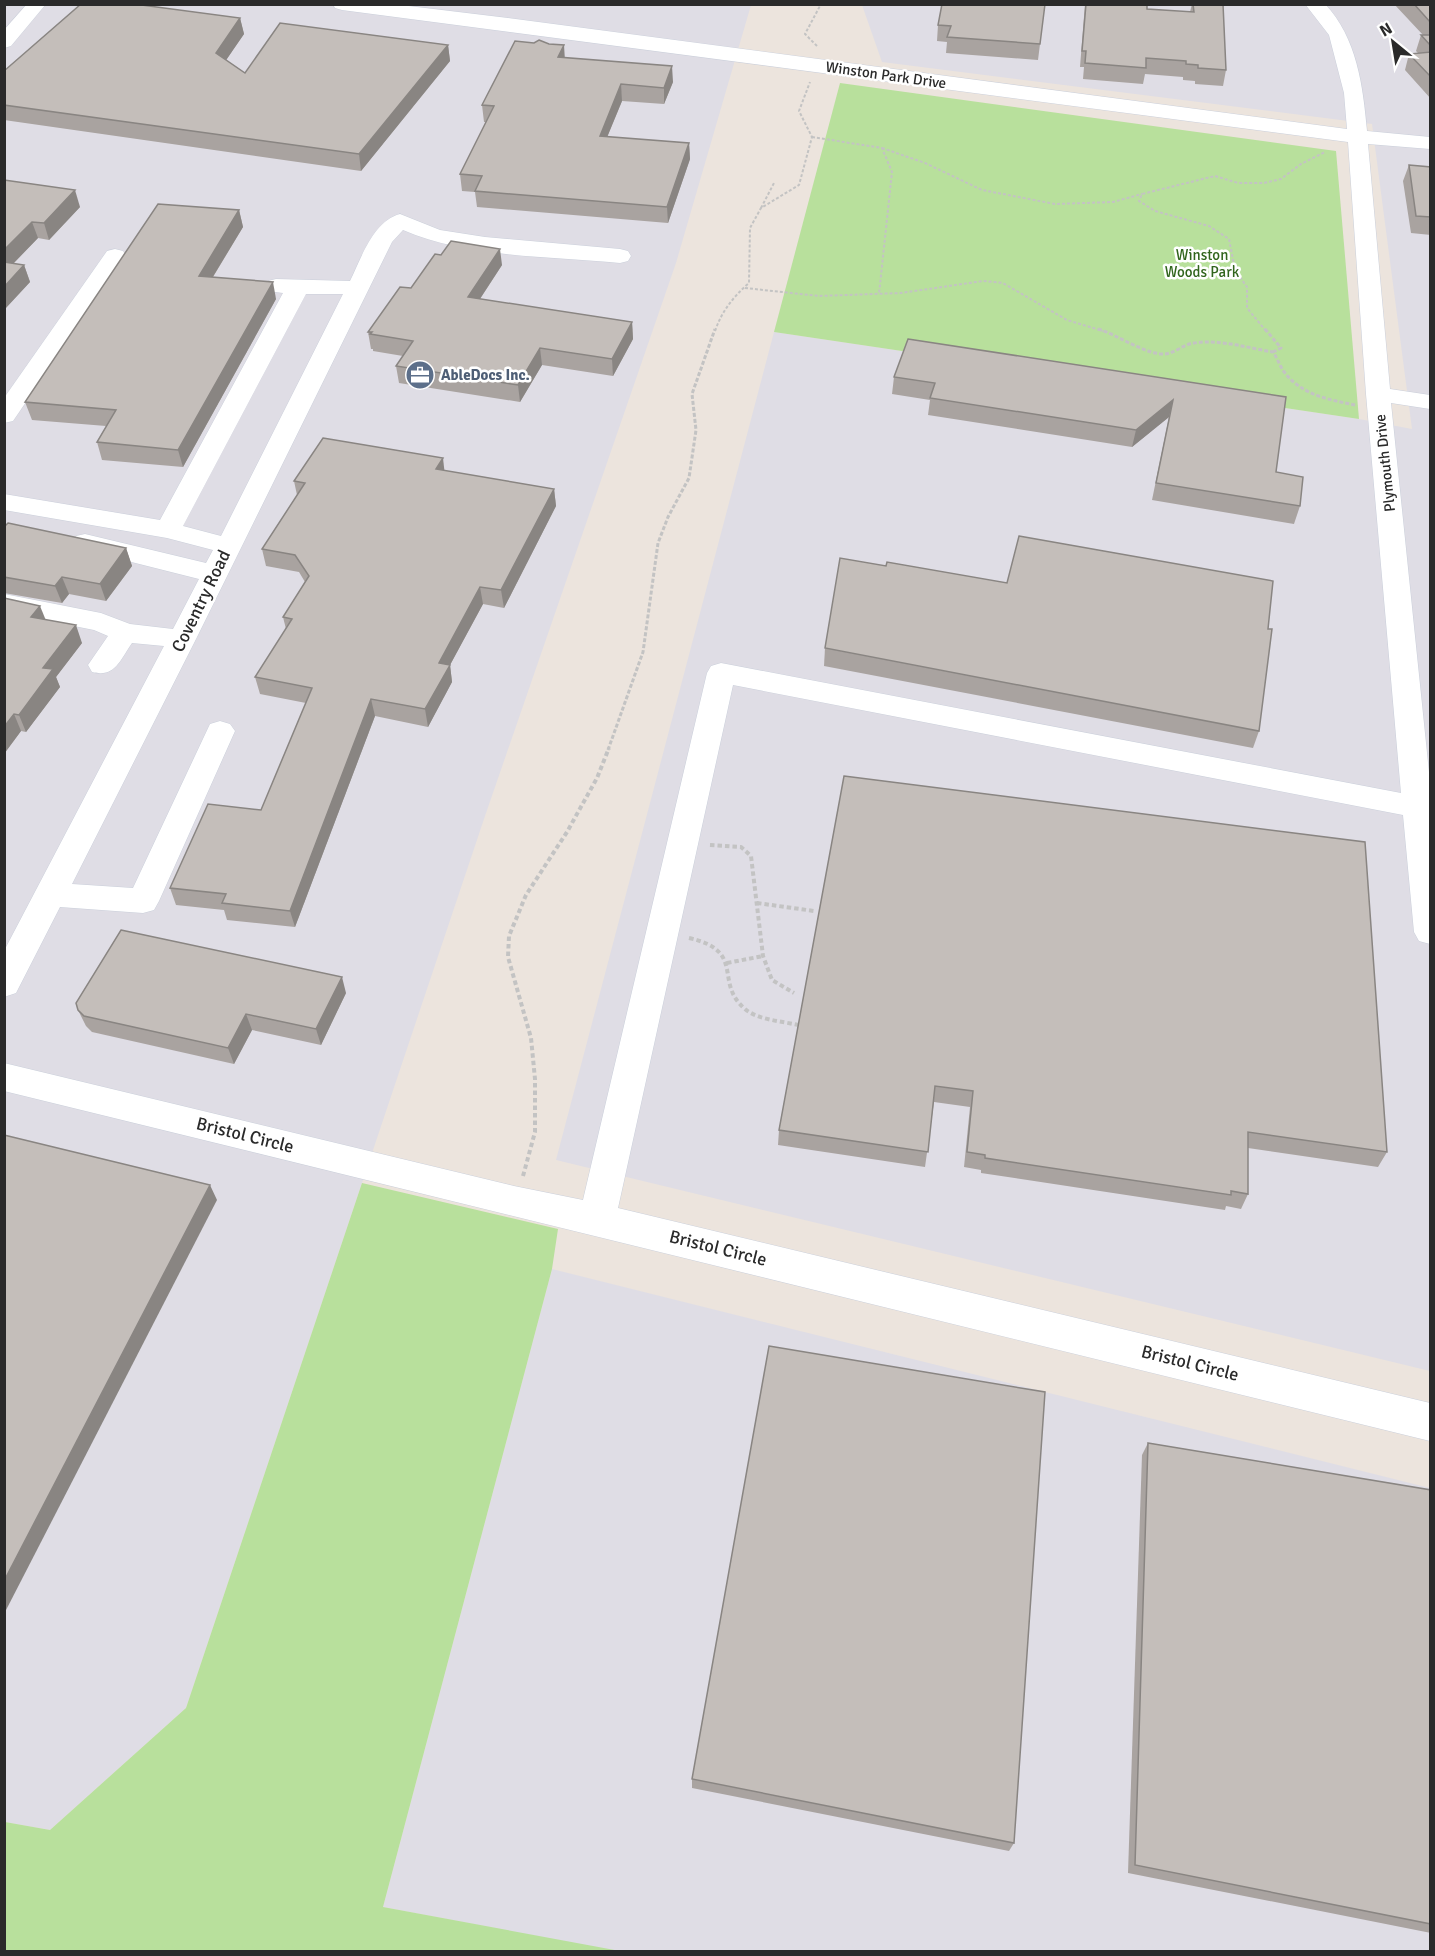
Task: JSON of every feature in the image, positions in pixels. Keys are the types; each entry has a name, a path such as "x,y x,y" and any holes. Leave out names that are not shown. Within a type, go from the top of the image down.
{"street":[{"path":"4,42 37,4"},
{"name":"Winston Park Drive","path":"342,4 508,24 1331,135 1431,143"},
{"name":"Plymouth Drive","path":"1314,4 1329,20 1338,35 1354,93 1379,401 1418,688 1419,807 1431,932"},
{"name":"Coventry Road","path":"4,984 182,639 382,239 400,221 435,236 485,244 620,256"},
{"path":"4,416 116,256"},
{"path":"263,285 358,288"},
{"path":"168,530 298,287"},
{"path":"1379,401 1431,402"},
{"path":"4,502 168,530 228,546"},
{"path":"4,525 214,574"},
{"path":"4,603 101,622 125,633 182,639"},
{"path":"102,665 125,633"},
{"path":"597,1218 721,673 1419,807"},
{"path":"50,894 143,901 220,731"},
{"name":"Bristol Circle","path":"4,1077 514,1202 597,1218 1431,1422"}],"path":[{"path":"821,4 805,33 822,50"},
{"path":"761,208 799,185 812,137 800,111 812,76"},
{"path":"812,137 882,148 925,163 982,190 1055,204 1113,202 1215,176 1238,183 1264,183 1281,179 1301,164 1331,149 1331,135"},
{"path":"879,294 892,172 882,148"},
{"path":"514,1202 531,1155 535,1132 535,1079 531,1038 508,957 509,936 526,896 567,832 597,778 626,704 643,652 657,543 689,478 696,430 692,394 720,317 733,297 749,284 750,228 774,183"},
{"path":"745,288 819,296 879,294 983,281 1004,283 1067,320 1117,335 1148,351 1165,354 1194,343 1273,352 1281,348 1246,308 1247,287 1236,270 1229,239 1209,226 1155,211 1139,201 1142,195"},
{"path":"1273,352 1284,374 1299,386 1318,396 1336,402 1379,401"},
{"path":"682,842 741,847 751,856 763,957 772,980 794,993"},
{"path":"757,903 813,911"},
{"path":"684,937 706,939 718,948 727,963 731,986 744,1008 763,1016 798,1024"},
{"path":"727,963 763,957"}],"shaded area":[{"path":"4,5 751,5 676,263 485,816 186,1708 50,1830 4,1822"},
{"path":"862,5 1430,5 1430,1371 556,1160 774,332 1359,419 1412,429 1372,124 882,62"},
{"path":"552,1269 1430,1488 1430,1951 620,1952 383,1907"}],"green space":[{"name":"Winston Woods Park","path":"840,83 1336,151 1359,419 774,332"},
{"path":"362,1183 558,1229 552,1269 383,1907 620,1951 5,1951 5,1822 50,1830 186,1708"}],"building":[{"path":"81,4 134,4 240,18 216,53 245,73 280,23 448,45 359,154 4,105 4,71"},
{"path":"942,4 1045,4 1040,44 947,37 951,26 938,25"},
{"path":"1086,4 1147,4 1147,9 1194,12 1193,4 1223,4 1226,70 1198,68 1198,65 1186,64 1186,61 1146,58 1146,68 1085,63 1086,51 1082,51"},
{"path":"1414,4 1431,4 1431,23"},
{"path":"1421,35 1431,35 1431,46"},
{"path":"539,40 549,44 564,45 558,57 672,66 664,88 621,84 600,136 689,143 667,207 475,191 482,176 460,174 494,106 482,105 515,41 534,43"},
{"path":"1431,52 1431,77 1409,54"},
{"path":"1409,165 1431,167 1431,217 1416,216"},
{"path":"4,180 75,190 44,223 32,222 4,250"},
{"path":"158,204 239,210 199,276 273,282 178,450 97,442 116,410 25,402"},
{"path":"451,241 500,249 468,297 632,322 612,359 540,348 518,385 396,366 413,341 368,332 400,287 411,288 435,254 441,255"},
{"path":"4,262 24,265 4,287"},
{"path":"908,339 1286,397 1276,472 1303,477 1300,506 1156,483 1173,400 1136,430 930,398 935,383 894,377"},
{"path":"323,438 443,458 436,469 554,489 501,590 480,587 439,663 450,665 425,709 371,699 290,911 222,903 226,894 170,888 208,804 261,810 312,688 255,677 292,619 283,617 309,576 295,555 262,549 305,483 294,481"},
{"path":"8,523 126,548 100,584 62,577 55,586 4,577 4,527"},
{"path":"1019,536 1273,581 1268,629 1272,629 1259,731 825,648 840,558 886,566 887,562 1007,583"},
{"path":"4,598 40,606 31,617 76,625 43,668 53,669 19,715 14,714 4,727"},
{"path":"844,776 1365,842 1387,1152 1248,1132 1248,1194 1231,1191 1231,1195 985,1158 985,1155 967,1152 973,1091 935,1086 928,1152 779,1130"},
{"path":"121,930 342,977 316,1029 246,1014 228,1048 84,1016 78,1010 76,1003"},
{"path":"4,1135 210,1185 4,1581"},
{"path":"769,1346 1045,1392 1014,1843 692,1779"},
{"path":"1148,1443 1431,1490 1431,1924 1135,1865"}],"place":[{"name":"AbleDocs Inc.","path":"420,375"}]}
